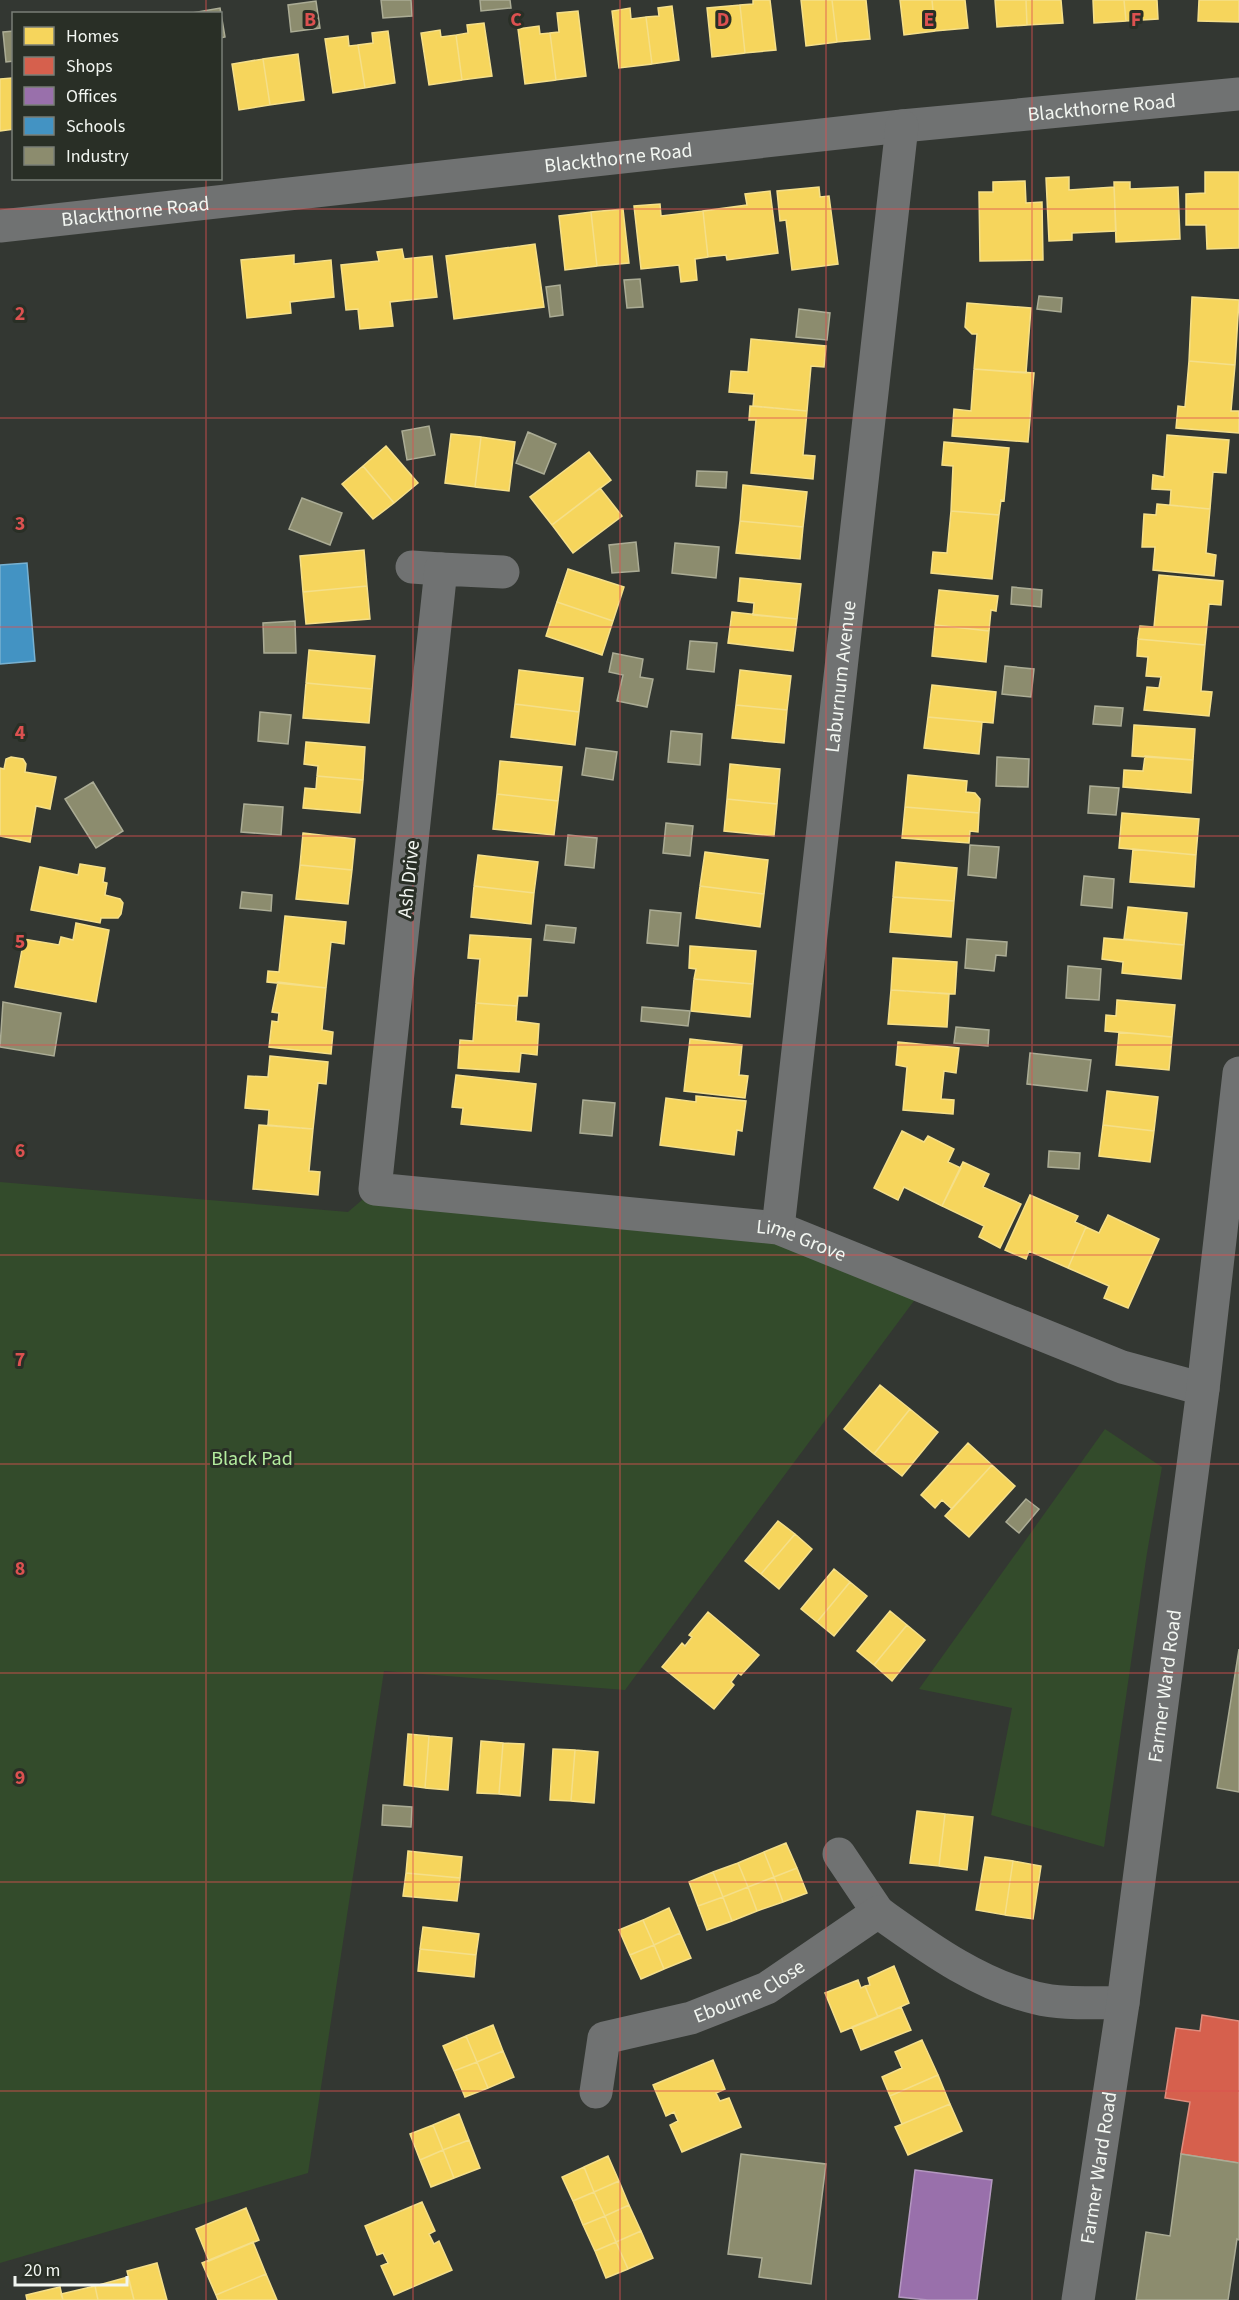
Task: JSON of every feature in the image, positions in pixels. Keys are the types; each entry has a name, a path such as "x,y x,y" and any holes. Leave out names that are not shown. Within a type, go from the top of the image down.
{"street":[{"name":"Blackthorne Road","path":"0,226 902,126 1239,94"},
{"name":"Laburnum Avenue","path":"778,1228 902,126"},
{"name":"Ash Drive","path":"375,1189 427,568 503,572"},
{"name":"Farmer Ward Road","path":"1078,2300 1123,2003 1203,1389 1239,1073"},
{"name":"Lime Grove","path":"375,1189 778,1228 1122,1367 1203,1389"},
{"path":"839,1854 878,1912 934,1952 995,1984 1037,1999 1123,2003"},
{"name":"Ebourne Close","path":"596,2092 602,2026 691,2018 767,1988 878,1912"}],"green space":[{"name":"Black Pad","path":"0,1182 348,1212 375,1189 778,1228 925,1286 625,1690 384,1671 308,2173 0,2263"},
{"path":"1105,1429 1162,1467 1147,1553 1104,1847 991,1815 1012,1708 919,1689"}],"building: Homes":[{"path":"753,0 770,0 776,50 745,53 740,5 753,4"},
{"path":"801,0 832,0 837,42 806,46"},
{"path":"832,0 866,0 870,39 837,42"},
{"path":"900,0 932,0 935,31 904,35"},
{"path":"932,0 965,0 968,28 935,31"},
{"path":"995,0 1026,0 1027,25 997,27"},
{"path":"1026,0 1061,0 1063,23 1027,25"},
{"path":"1093,0 1124,0 1126,21 1094,23"},
{"path":"1124,0 1157,0 1158,19 1126,21"},
{"path":"1199,0 1239,0 1239,22 1198,21"},
{"path":"740,5 745,53 712,57 707,8"},
{"path":"672,6 679,60 652,64 646,17 659,16 658,8"},
{"path":"630,8 631,19 646,17 652,64 619,68 612,11"},
{"path":"578,11 586,76 556,80 550,33 559,32 557,13"},
{"path":"484,23 492,76 462,80 456,35 468,33 467,25"},
{"path":"539,26 540,34 550,33 556,80 525,84 518,29"},
{"path":"440,30 441,37 456,35 462,80 429,85 421,33"},
{"path":"388,31 395,83 365,88 358,45 373,43 372,33"},
{"path":"348,36 349,46 358,45 365,88 333,93 325,39"},
{"path":"298,54 304,100 270,105 263,59"},
{"path":"263,59 270,105 239,110 232,64"},
{"path":"12,78 12,129 0,131 0,79"},
{"path":"1205,172 1239,172 1239,248 1207,249 1206,225 1186,225 1186,194 1205,193"},
{"path":"1069,177 1069,190 1114,187 1116,231 1072,233 1072,240 1049,241 1046,178"},
{"path":"1025,181 1026,203 1042,202 1043,260 980,261 979,192 993,192 993,182"},
{"path":"1114,182 1130,182 1130,189 1178,187 1180,239 1116,242"},
{"path":"819,187 820,197 829,196 838,264 792,270 786,220 780,221 777,191"},
{"path":"770,191 778,253 727,260 726,255 708,257 703,211 747,205 745,194"},
{"path":"660,204 661,216 703,211 708,257 695,259 697,280 681,282 679,265 641,269 634,206"},
{"path":"623,209 629,263 597,266 591,212"},
{"path":"591,212 597,266 565,270 559,216"},
{"path":"535,244 544,307 454,319 446,256"},
{"path":"402,249 404,259 432,256 437,297 390,302 393,326 360,329 358,309 346,310 341,265 379,261 377,252"},
{"path":"294,255 294,264 331,260 334,297 290,302 291,313 247,318 241,260"},
{"path":"1192,297 1239,300 1235,365 1189,361"},
{"path":"967,303 1031,308 1026,373 974,369 977,334 972,334 965,327"},
{"path":"751,339 826,346 824,367 811,366 807,411 753,406 754,394 729,392 731,371 748,372"},
{"path":"1189,361 1235,365 1231,411 1239,411 1239,433 1176,428 1178,406 1185,407"},
{"path":"974,369 1034,373 1028,442 952,436 954,409 971,411"},
{"path":"750,406 807,411 803,455 815,456 813,479 751,473 756,420 749,420"},
{"path":"451,434 481,437 475,487 445,483"},
{"path":"1167,435 1229,440 1226,473 1213,472 1210,509 1170,505 1171,490 1152,489 1153,475 1164,477"},
{"path":"481,437 515,442 509,491 475,487"},
{"path":"944,442 1009,448 1004,501 1001,500 999,515 951,511 953,466 942,465"},
{"path":"386,446 418,483 394,503 363,466"},
{"path":"589,452 611,480 552,525 530,497"},
{"path":"363,466 394,503 373,519 342,484"},
{"path":"743,485 807,492 803,527 740,521"},
{"path":"600,488 622,516 573,553 552,525"},
{"path":"1157,504 1210,509 1206,553 1216,555 1214,576 1153,570 1155,547 1142,547 1144,514 1156,515"},
{"path":"951,511 999,515 992,579 931,573 933,552 947,553"},
{"path":"740,521 803,527 800,559 736,553"},
{"path":"364,550 367,586 303,592 300,556"},
{"path":"568,569 624,587 613,621 557,602"},
{"path":"1159,575 1223,581 1221,605 1209,604 1205,645 1138,639 1140,626 1154,627"},
{"path":"740,578 801,584 797,619 753,615 754,603 738,601"},
{"path":"367,586 370,619 306,624 303,592"},
{"path":"939,590 998,596 996,611 991,610 989,631 935,625"},
{"path":"557,602 613,621 602,655 546,636"},
{"path":"732,612 797,619 793,651 728,643"},
{"path":"935,625 989,631 986,662 932,656"},
{"path":"1138,639 1205,645 1201,691 1212,692 1209,716 1144,710 1147,687 1159,688 1161,677 1146,676 1148,657 1137,656"},
{"path":"309,650 375,656 372,689 306,683"},
{"path":"519,670 583,678 579,712 515,704"},
{"path":"740,670 791,676 787,710 736,705"},
{"path":"306,683 372,689 369,723 303,718"},
{"path":"932,685 996,692 993,723 928,717"},
{"path":"515,704 579,712 575,745 511,737"},
{"path":"736,705 787,710 784,743 732,738"},
{"path":"928,717 982,722 979,754 924,748"},
{"path":"1134,725 1195,729 1193,760 1132,756"},
{"path":"306,742 365,747 363,780 317,776 318,766 304,764"},
{"path":"1145,756 1193,760 1191,793 1123,787 1124,770 1143,771"},
{"path":"11,757 23,759 26,764 25,772 56,777 50,809 36,806 30,842 0,836 0,768 4,769 6,759"},
{"path":"500,761 562,767 558,801 497,794"},
{"path":"730,764 780,769 777,804 727,799"},
{"path":"908,775 967,781 966,792 975,793 980,799 979,813 905,807"},
{"path":"317,776 363,780 360,813 303,808 305,788 316,789"},
{"path":"497,794 558,801 554,835 493,829"},
{"path":"727,799 777,804 774,836 724,831"},
{"path":"905,807 979,813 978,832 970,831 969,843 902,838"},
{"path":"1122,813 1199,819 1196,855 1119,848"},
{"path":"303,833 355,839 352,870 300,865"},
{"path":"1133,849 1196,855 1194,887 1130,882"},
{"path":"705,852 768,860 764,894 700,886"},
{"path":"478,855 538,862 534,893 474,886"},
{"path":"896,862 957,868 954,901 893,897"},
{"path":"80,864 105,868 103,882 107,883 105,895 120,899 123,903 118,918 101,918 100,923 31,910 40,867 78,875"},
{"path":"300,865 352,870 348,904 296,899"},
{"path":"474,886 534,893 531,924 471,917"},
{"path":"700,886 764,894 760,927 696,918"},
{"path":"893,897 954,901 951,937 890,932"},
{"path":"1128,907 1187,913 1184,945 1124,939"},
{"path":"285,916 346,922 344,944 331,942 326,988 267,982 268,971 279,972"},
{"path":"76,923 109,930 96,1002 15,987 24,939 59,945 61,937 73,940"},
{"path":"470,935 531,939 527,996 518,996 517,1006 476,1003 480,959 468,958"},
{"path":"1104,938 1184,945 1181,979 1122,973 1123,962 1102,959"},
{"path":"690,946 756,951 753,984 694,979 696,969 689,968"},
{"path":"893,958 957,962 955,994 891,990"},
{"path":"694,979 753,984 750,1017 691,1011"},
{"path":"278,982 326,988 322,1030 333,1032 331,1054 269,1047 272,1021 278,1022 279,1013 272,1012"},
{"path":"891,990 949,994 947,1027 888,1024"},
{"path":"1117,1000 1175,1005 1172,1037 1105,1031 1106,1015 1116,1016"},
{"path":"476,1003 517,1006 516,1021 539,1024 537,1055 521,1053 519,1072 458,1068 460,1040 473,1041"},
{"path":"1119,1032 1172,1037 1169,1070 1116,1065"},
{"path":"690,1039 742,1045 739,1075 748,1076 745,1098 684,1091"},
{"path":"898,1042 959,1048 956,1073 944,1071 941,1099 954,1100 953,1114 903,1110 907,1067 896,1065"},
{"path":"270,1056 328,1062 326,1084 318,1083 313,1129 268,1125 269,1110 245,1108 248,1076 268,1077"},
{"path":"456,1075 536,1084 531,1131 461,1124 463,1108 452,1107"},
{"path":"1107,1091 1158,1097 1154,1131 1103,1125"},
{"path":"696,1096 746,1101 742,1131 737,1130 734,1155 660,1145 666,1098 696,1102"},
{"path":"259,1125 313,1129 309,1171 320,1172 318,1195 253,1189"},
{"path":"1103,1125 1154,1131 1150,1162 1099,1156"},
{"path":"902,1131 924,1142 928,1136 954,1149 948,1162 961,1168 942,1206 904,1187 898,1200 874,1188"},
{"path":"963,1162 989,1174 983,1187 1021,1204 1000,1248 979,1237 984,1226 942,1206"},
{"path":"1030,1195 1078,1216 1075,1222 1086,1227 1068,1268 1029,1251 1026,1259 1005,1250"},
{"path":"1108,1215 1159,1239 1128,1308 1104,1298 1109,1286 1068,1268 1086,1227 1099,1233"},
{"path":"880,1385 910,1409 874,1454 844,1429"},
{"path":"910,1409 938,1432 902,1476 874,1454"},
{"path":"968,1443 992,1465 952,1509 942,1500 935,1508 921,1495"},
{"path":"992,1465 1015,1486 969,1537 945,1516"},
{"path":"778,1521 795,1534 761,1574 745,1561"},
{"path":"795,1534 812,1549 779,1589 761,1574"},
{"path":"834,1569 850,1582 817,1622 801,1609"},
{"path":"850,1582 867,1596 834,1636 817,1622"},
{"path":"890,1611 907,1625 874,1665 857,1651"},
{"path":"708,1612 759,1655 741,1675 738,1673 731,1682 734,1685 714,1709 662,1667 682,1643 685,1646 692,1637 689,1635"},
{"path":"907,1625 925,1640 892,1681 874,1665"},
{"path":"408,1734 429,1736 425,1788 404,1785"},
{"path":"429,1736 452,1738 448,1790 425,1788"},
{"path":"481,1741 503,1743 499,1794 477,1793"},
{"path":"503,1743 524,1744 520,1796 499,1794"},
{"path":"553,1749 575,1750 571,1801 550,1800"},
{"path":"575,1750 598,1752 594,1803 571,1801"},
{"path":"917,1811 945,1814 939,1866 910,1863"},
{"path":"945,1814 973,1817 967,1870 939,1866"},
{"path":"786,1843 797,1868 774,1877 764,1852"},
{"path":"408,1851 462,1857 460,1878 406,1873"},
{"path":"764,1852 774,1877 748,1887 738,1863"},
{"path":"985,1857 1013,1861 1005,1915 976,1910"},
{"path":"1013,1861 1041,1866 1033,1919 1005,1915"},
{"path":"738,1863 748,1887 723,1897 713,1872"},
{"path":"797,1868 807,1893 783,1902 774,1877"},
{"path":"713,1872 723,1897 698,1906 689,1882"},
{"path":"406,1873 460,1878 457,1901 403,1896"},
{"path":"774,1877 783,1902 757,1911 748,1887"},
{"path":"748,1887 757,1911 732,1921 723,1897"},
{"path":"723,1897 732,1921 707,1930 698,1906"},
{"path":"669,1908 680,1933 654,1945 643,1920"},
{"path":"643,1920 654,1945 630,1955 619,1930"},
{"path":"423,1927 479,1934 476,1955 420,1949"},
{"path":"680,1933 691,1958 664,1969 654,1945"},
{"path":"654,1945 664,1969 641,1979 630,1955"},
{"path":"420,1949 476,1955 474,1977 418,1971"},
{"path":"894,1966 909,2003 878,2017 865,1986 870,1985 868,1978"},
{"path":"858,1980 861,1988 865,1986 878,2017 841,2032 825,1993"},
{"path":"901,2007 911,2030 861,2050 852,2027"},
{"path":"493,2025 503,2051 477,2062 466,2036"},
{"path":"466,2036 477,2062 454,2071 443,2046"},
{"path":"922,2040 938,2075 890,2096 882,2077 902,2068 895,2052"},
{"path":"503,2051 514,2077 488,2088 477,2062"},
{"path":"713,2060 725,2089 716,2093 720,2101 729,2098 741,2127 682,2152 670,2125 678,2121 674,2112 666,2116 653,2085"},
{"path":"477,2062 488,2088 465,2097 454,2071"},
{"path":"938,2075 950,2104 902,2124 890,2096"},
{"path":"950,2104 962,2131 908,2155 895,2127"},
{"path":"459,2114 469,2140 443,2150 433,2125"},
{"path":"433,2125 443,2150 420,2160 410,2134"},
{"path":"469,2140 480,2168 454,2178 443,2150"},
{"path":"443,2150 454,2178 431,2187 420,2160"},
{"path":"608,2156 619,2181 594,2192 584,2167"},
{"path":"584,2167 594,2192 573,2201 562,2177"},
{"path":"619,2181 629,2205 605,2216 594,2192"},
{"path":"594,2192 605,2216 583,2225 573,2201"},
{"path":"422,2202 435,2231 429,2234 434,2244 439,2241 452,2270 394,2295 381,2266 388,2263 383,2253 377,2255 365,2226"},
{"path":"629,2205 641,2231 616,2242 605,2216"},
{"path":"246,2208 259,2240 209,2261 196,2229"},
{"path":"605,2216 616,2242 595,2251 583,2225"},
{"path":"641,2231 653,2258 628,2269 616,2242"},
{"path":"253,2242 266,2274 216,2295 202,2263"},
{"path":"616,2242 628,2269 606,2278 595,2251"},
{"path":"157,2263 167,2300 134,2300 127,2271"},
{"path":"266,2274 277,2300 218,2300 216,2295"},
{"path":"128,2277 134,2300 98,2300 95,2286"},
{"path":"95,2286 98,2300 63,2300 61,2294"},
{"path":"60,2287 63,2300 27,2300 26,2295"}],"building: Shops":[{"path":"1202,2015 1239,2021 1239,2163 1181,2154 1190,2102 1165,2098 1176,2028 1200,2031"}],"building: Offices":[{"path":"915,2170 992,2180 977,2300 928,2300 899,2297"}],"building: Schools":[{"path":"27,563 35,661 0,664 0,565"}],"building: Industry":[{"path":"381,0 411,0 412,16 383,18"},
{"path":"480,0 510,0 511,8 481,11"},
{"path":"316,1 320,28 291,32 288,5"},
{"path":"220,8 221,12 198,12"},
{"path":"222,20 225,37 222,38"},
{"path":"12,31 12,61 6,62 3,32"},
{"path":"640,279 643,307 627,308 624,280"},
{"path":"560,285 563,315 550,317 546,287"},
{"path":"1039,296 1062,298 1061,312 1037,309"},
{"path":"799,309 830,313 827,340 796,337"},
{"path":"429,426 435,455 407,460 402,431"},
{"path":"528,432 556,444 544,474 516,463"},
{"path":"697,471 727,472 726,488 696,486"},
{"path":"302,498 342,513 330,545 289,529"},
{"path":"636,542 639,571 612,573 609,545"},
{"path":"675,543 719,547 716,578 672,573"},
{"path":"1012,587 1042,590 1041,607 1011,604"},
{"path":"295,621 296,653 264,653 263,623"},
{"path":"690,641 717,643 714,672 687,669"},
{"path":"613,653 643,659 640,677 653,679 647,707 617,701 623,675 609,672"},
{"path":"1005,666 1034,669 1031,697 1002,694"},
{"path":"1095,706 1123,708 1121,726 1093,724"},
{"path":"260,712 291,715 288,744 258,741"},
{"path":"671,731 702,734 700,765 668,762"},
{"path":"586,748 617,752 613,780 582,775"},
{"path":"997,757 1029,759 1028,787 996,786"},
{"path":"93,782 123,831 96,848 65,799"},
{"path":"1090,786 1119,788 1116,815 1088,813"},
{"path":"244,804 283,807 281,835 241,832"},
{"path":"666,823 693,826 690,856 663,853"},
{"path":"568,835 597,838 594,868 565,865"},
{"path":"970,845 999,847 996,878 968,875"},
{"path":"1084,876 1114,879 1112,908 1081,905"},
{"path":"242,892 272,895 271,911 240,908"},
{"path":"650,910 681,913 678,946 647,943"},
{"path":"546,925 576,928 574,943 544,940"},
{"path":"967,939 1007,942 1006,956 996,955 994,971 965,968"},
{"path":"1068,966 1101,969 1099,1000 1066,998"},
{"path":"3,1002 61,1013 54,1056 0,1047"},
{"path":"642,1007 690,1011 688,1026 641,1021"},
{"path":"956,1027 989,1030 988,1046 954,1043"},
{"path":"1030,1053 1091,1060 1087,1091 1027,1084"},
{"path":"583,1100 615,1103 612,1136 580,1133"},
{"path":"1049,1151 1080,1153 1079,1169 1048,1167"},
{"path":"1026,1499 1039,1509 1019,1533 1006,1522"},
{"path":"1239,1649 1239,1792 1217,1788"},
{"path":"383,1805 412,1807 411,1827 382,1825"},
{"path":"741,2154 826,2164 811,2284 759,2277 762,2258 728,2254"},
{"path":"1181,2154 1239,2163 1239,2240 1237,2239 1228,2300 1136,2300 1146,2232 1170,2236"}]}
